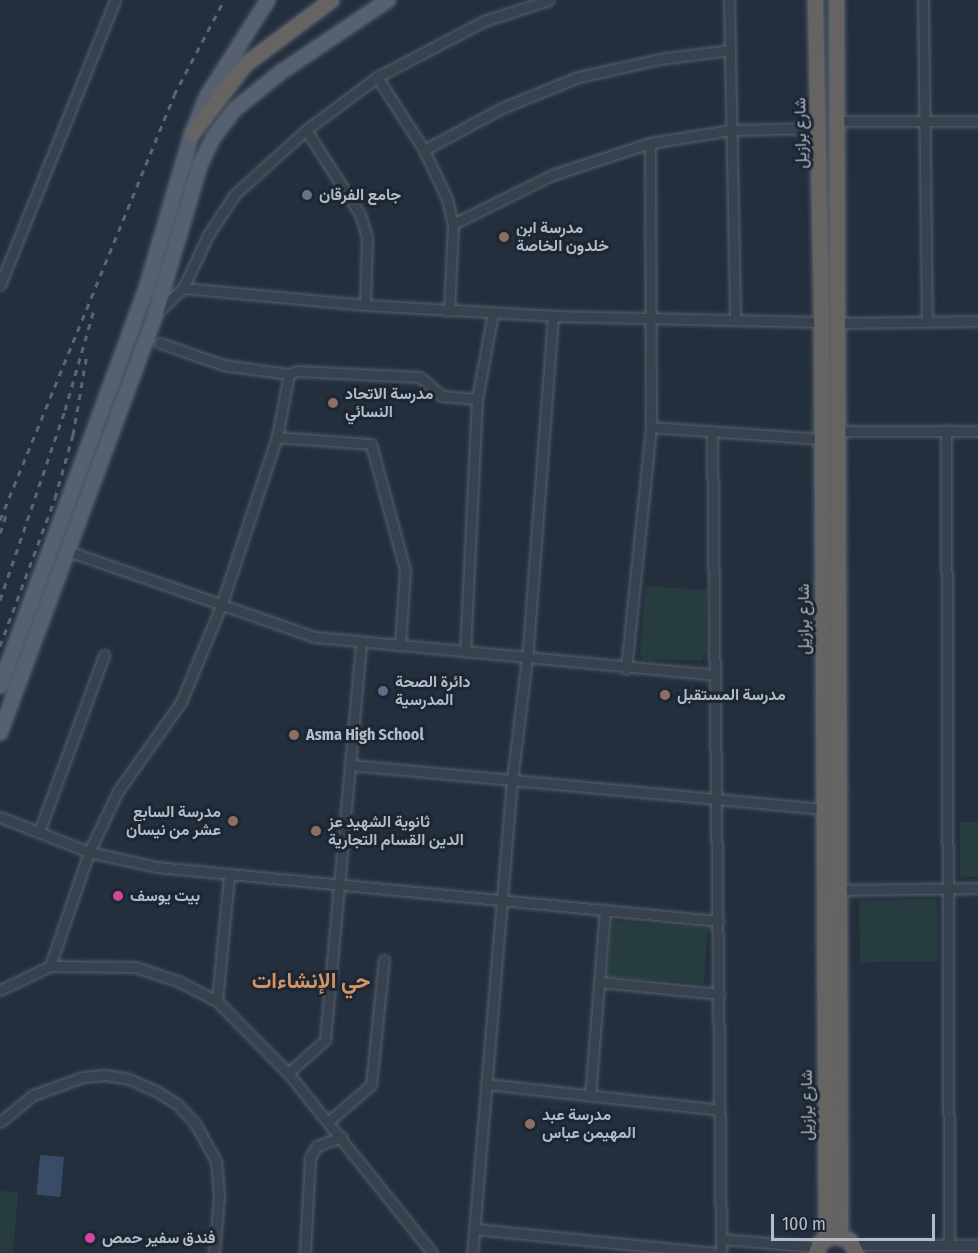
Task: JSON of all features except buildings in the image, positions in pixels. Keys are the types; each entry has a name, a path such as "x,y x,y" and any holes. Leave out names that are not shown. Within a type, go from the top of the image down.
{"highway":[{"path":"192,133 245,64 331,0"},
{"name":"شارع برازيل","path":"816,0 822,439 825,1243"},
{"name":"شارع برازيل","path":"825,1243 841,890 840,323 836,0"},
{"path":"825,1243 854,1249"}],"main road":[{"path":"0,686 146,289 192,133 207,96 268,0"},
{"path":"0,733 65,550 156,313 200,165 213,138 234,110 281,72 388,0"}],"street":[{"path":"0,285 115,0"},
{"path":"156,313 183,288 208,235 235,194 306,130 377,77 484,21 549,0"},
{"path":"729,0 735,320"},
{"path":"923,0 927,321"},
{"path":"424,150 502,108 578,77 659,59 730,50"},
{"path":"377,77 424,150 447,199 453,224 449,311"},
{"path":"837,121 978,121"},
{"path":"453,224 552,175 650,143 731,130 819,128"},
{"path":"306,130 360,214 367,237 365,305"},
{"path":"626,669 651,427 653,318 650,143"},
{"path":"183,288 449,311 553,316 821,322"},
{"path":"465,652 477,399 493,313"},
{"path":"472,1253 512,780 527,658 553,316"},
{"path":"840,323 978,321"},
{"path":"160,343 223,365 289,374 309,371 420,377 442,396 477,399"},
{"path":"50,966 89,852 118,790 181,702 221,606 277,437 289,374"},
{"path":"651,427 822,439"},
{"path":"840,430 978,431"},
{"path":"946,430 949,1245"},
{"path":"712,431 721,1253"},
{"path":"277,437 371,444 405,570 400,646"},
{"path":"65,550 221,606 315,636 361,644 715,675"},
{"path":"288,1073 325,1040 337,887 361,644"},
{"path":"39,832 104,655"},
{"path":"350,765 822,809"},
{"path":"0,817 89,852 157,867 229,877 501,899 718,921"},
{"path":"217,1001 229,877"},
{"path":"841,890 978,888"},
{"path":"590,1096 605,910"},
{"path":"328,1121 371,1084 384,960"},
{"path":"0,990 50,966 135,967 180,982 217,1001 288,1073 432,1253"},
{"path":"599,982 719,994"},
{"path":"0,1122 33,1095 83,1077 105,1075 129,1079 156,1091 178,1105 195,1123 216,1161 219,1197 214,1253"},
{"path":"486,1084 720,1110"},
{"path":"305,1253 310,1156 317,1146 341,1137"},
{"path":"475,1229 715,1253"},
{"path":"721,1239 825,1243"},
{"path":"854,1249 978,1245"}],"green space":[{"path":"645,586 707,590 706,651 702,660 643,660 640,654"},
{"path":"960,822 978,822 978,877 960,877"},
{"path":"937,899 938,961 860,962 859,900"},
{"path":"612,921 708,928 704,984 608,977"},
{"path":"0,1191 18,1192 13,1253 0,1252"}],"water":[{"path":"40,1155 64,1157 60,1197 37,1195"}],"railway":[{"path":"0,520 174,95 224,0"},
{"path":"0,600 65,410 95,306"},
{"path":"0,646 55,498 73,435 87,354"},
{"path":"0,533 7,513"}],"place":[{"name":"جامع الفرقان","path":"307,195"},
{"name":"مدرسة ابن خلدون الخاصة","path":"504,237"},
{"name":"مدرسة الاتحاد النسائي","path":"333,403"},
{"name":"دائرة الصحة المدرسية","path":"383,691"},
{"name":"مدرسة المستقبل","path":"665,695"},
{"name":"Asma High School","path":"294,735"},
{"name":"مدرسة السابع عشر من نيسان","path":"233,821"},
{"name":"ثانوية الشهيد عز الدين القسام التجارية","path":"316,831"},
{"name":"بيت يوسف","path":"118,896"},
{"name":"مدرسة عبد المهيمن عباس","path":"530,1124"},
{"name":"فندق سفير حمص","path":"90,1238"}],"district":[{"name":"حي الإنشاءات","path":"311,981"}]}
